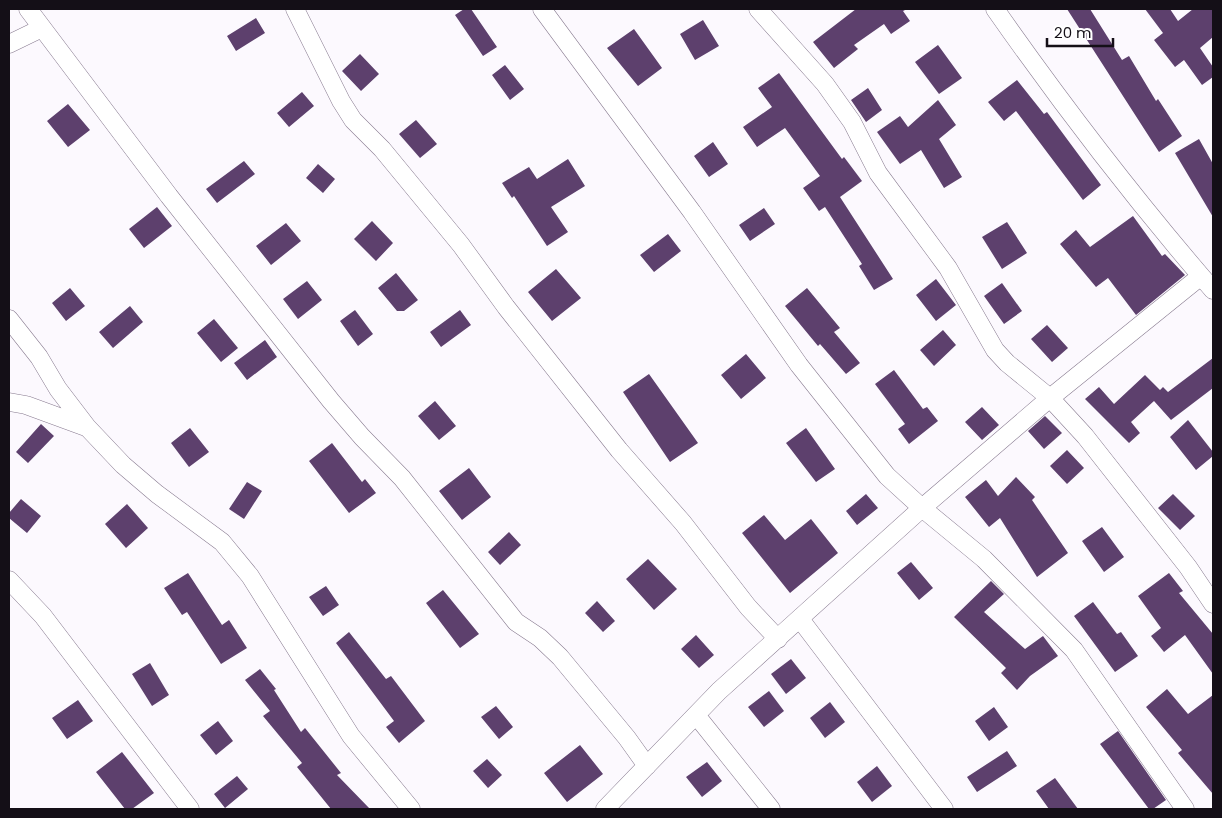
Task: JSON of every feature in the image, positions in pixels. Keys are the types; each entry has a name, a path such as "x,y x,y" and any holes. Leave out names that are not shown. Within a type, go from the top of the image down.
{"street":[{"path":"28,9 169,196 331,401 362,437 402,478 516,622 540,638 560,657 627,738 647,766"},
{"path":"295,9 322,58 341,101 353,120 382,149 461,245 506,307 619,450 683,523 748,607 778,639"},
{"path":"542,9 692,212 799,365 887,476 922,508 984,559 1074,650 1185,809"},
{"path":"758,9 825,84 846,115 878,173 948,268 995,350 1007,364 1050,398 1085,436 1213,604"},
{"path":"995,9 1093,140 1213,290"},
{"path":"9,44 42,28"},
{"path":"605,809 623,803 647,766 719,691 922,508 1050,398 1201,276"},
{"path":"9,319 39,357 58,389 87,427 123,465 157,494 222,542 250,576 351,736 411,809"},
{"path":"9,402 26,405 87,427"},
{"path":"9,580 43,616 190,809"},
{"path":"800,619 944,809"},
{"path":"696,715 771,809"}],"building":[{"path":"464,9 471,9 497,47 483,56 455,15"},
{"path":"856,9 907,9 903,11 910,21 891,34 884,24 854,45 858,49 834,68 813,42"},
{"path":"1067,9 1090,9 1122,60 1129,56 1156,101 1158,99 1182,136 1159,152"},
{"path":"1145,9 1170,9 1178,21 1193,9 1213,9 1213,37 1200,48 1213,67 1213,77 1202,85 1184,60 1175,67 1154,40 1163,33"},
{"path":"256,18 265,33 236,51 227,36"},
{"path":"703,20 719,46 695,60 680,34"},
{"path":"634,29 662,68 638,86 607,48"},
{"path":"938,45 962,78 939,94 915,62"},
{"path":"360,54 379,74 361,91 342,71"},
{"path":"505,65 524,89 510,100 492,75"},
{"path":"779,73 842,159 844,157 862,181 840,197 893,279 874,290 859,266 862,264 825,207 819,211 803,188 820,176 785,128 757,147 743,127 772,107 758,88"},
{"path":"1017,80 1044,114 1047,112 1101,185 1083,200 1016,111 1004,121 988,102"},
{"path":"868,88 882,110 866,122 851,100"},
{"path":"302,92 314,106 289,127 277,113"},
{"path":"938,100 956,125 939,139 962,177 944,188 921,150 900,164 877,132 900,116 908,127"},
{"path":"68,104 90,130 68,147 47,121"},
{"path":"416,120 437,144 420,158 399,134"},
{"path":"1199,139 1213,164 1213,217 1175,153"},
{"path":"713,142 728,164 709,177 694,156"},
{"path":"568,159 585,186 551,207 568,232 547,246 514,196 512,198 502,183 529,167 537,179"},
{"path":"244,161 255,174 217,203 206,189"},
{"path":"318,164 335,179 323,193 306,178"},
{"path":"157,207 172,226 144,248 129,229"},
{"path":"764,208 775,224 750,241 739,225"},
{"path":"1133,216 1162,256 1165,254 1185,275 1136,315 1108,278 1096,287 1060,244 1076,230 1090,247"},
{"path":"372,221 393,243 376,261 354,239"},
{"path":"1007,222 1027,253 1002,269 982,237"},
{"path":"286,223 301,241 271,265 256,246"},
{"path":"668,234 681,251 654,272 640,255"},
{"path":"556,269 581,298 552,321 528,292"},
{"path":"396,273 418,300 404,311 397,311 378,288"},
{"path":"936,279 956,305 936,321 916,295"},
{"path":"307,281 322,300 298,319 283,299"},
{"path":"1002,283 1022,311 1004,324 984,296"},
{"path":"70,288 85,306 66,321 52,303"},
{"path":"807,288 840,328 834,332 860,363 846,374 820,344 818,346 785,306"},
{"path":"130,306 143,322 113,348 99,332"},
{"path":"355,310 373,334 358,346 340,321"},
{"path":"460,310 471,325 441,347 430,332"},
{"path":"214,319 238,348 221,362 197,333"},
{"path":"1047,325 1068,348 1052,362 1031,339"},
{"path":"943,330 956,345 934,366 920,350"},
{"path":"265,340 277,357 247,380 234,363"},
{"path":"746,354 766,378 741,399 721,375"},
{"path":"1213,358 1213,388 1171,420 1154,401 1131,422 1140,433 1129,443 1085,399 1099,387 1114,404 1145,375 1160,390 1163,387 1168,392"},
{"path":"894,370 923,409 927,407 938,421 909,444 898,429 905,424 875,384"},
{"path":"649,374 698,443 670,462 623,392"},
{"path":"435,401 456,426 439,440 418,416"},
{"path":"982,407 999,425 982,440 965,422"},
{"path":"1045,416 1062,433 1044,449 1028,431"},
{"path":"1188,420 1213,452 1213,456 1196,470 1170,437"},
{"path":"41,424 54,436 28,463 16,452"},
{"path":"190,428 209,452 189,467 171,443"},
{"path":"806,428 835,469 816,482 786,443"},
{"path":"332,443 362,482 365,479 376,493 349,513 309,461"},
{"path":"1067,450 1084,468 1067,484 1050,466"},
{"path":"469,468 491,497 462,520 439,491"},
{"path":"1016,477 1035,497 1032,500 1068,553 1037,577 1000,518 989,527 965,497 986,480 998,496"},
{"path":"247,482 262,491 244,519 229,509"},
{"path":"866,494 878,508 857,525 846,511"},
{"path":"1173,494 1195,516 1180,530 1158,508"},
{"path":"21,499 41,516 27,533 9,518 9,513"},
{"path":"127,504 148,528 126,548 105,524"},
{"path":"764,515 785,540 811,519 838,553 790,593 742,533"},
{"path":"1102,527 1124,557 1104,572 1082,541"},
{"path":"509,532 521,545 500,565 488,552"},
{"path":"648,559 677,589 654,610 626,579"},
{"path":"911,562 933,588 919,600 897,573"},
{"path":"188,573 222,625 229,620 247,648 221,664 187,612 182,615 164,588"},
{"path":"1169,573 1183,591 1179,593 1213,634 1213,674 1185,635 1164,652 1151,636 1161,628 1138,596"},
{"path":"991,581 1004,594 984,612 1025,649 1043,636 1058,656 1030,676 1017,690 1001,673 1006,668 954,617"},
{"path":"326,586 339,605 323,616 309,597"},
{"path":"443,590 479,634 460,648 426,603"},
{"path":"597,601 615,621 603,632 585,613"},
{"path":"1093,602 1117,634 1121,632 1138,656 1115,672 1074,616"},
{"path":"349,632 386,679 391,676 425,721 399,743 386,727 394,721 336,643"},
{"path":"696,635 714,655 699,668 681,649"},
{"path":"791,659 806,678 786,694 771,674"},
{"path":"150,663 169,695 152,706 132,674"},
{"path":"260,669 276,689 274,690 301,732 305,728 341,773 337,775 370,809 331,809 297,767 302,763 263,716 270,711 245,680"},
{"path":"1167,689 1188,714 1213,695 1213,794 1178,753 1182,750 1146,707"},
{"path":"769,691 784,711 764,727 748,707"},
{"path":"78,700 93,721 67,739 52,718"},
{"path":"830,702 845,722 825,738 810,718"},
{"path":"496,706 513,727 499,739 481,717"},
{"path":"994,707 1008,727 989,741 975,721"},
{"path":"218,721 233,741 216,755 200,735"},
{"path":"1118,731 1166,800 1153,809 1149,809 1100,744"},
{"path":"580,745 603,774 567,802 544,773"},
{"path":"1007,751 1017,766 977,792 967,777"},
{"path":"122,752 154,793 132,809 125,809 96,772"},
{"path":"487,759 502,775 488,788 473,771"},
{"path":"707,762 722,781 702,797 686,777"},
{"path":"877,766 892,786 872,802 857,782"},
{"path":"237,776 248,789 225,808 214,794"},
{"path":"1055,778 1078,809 1049,809 1036,791"}]}
